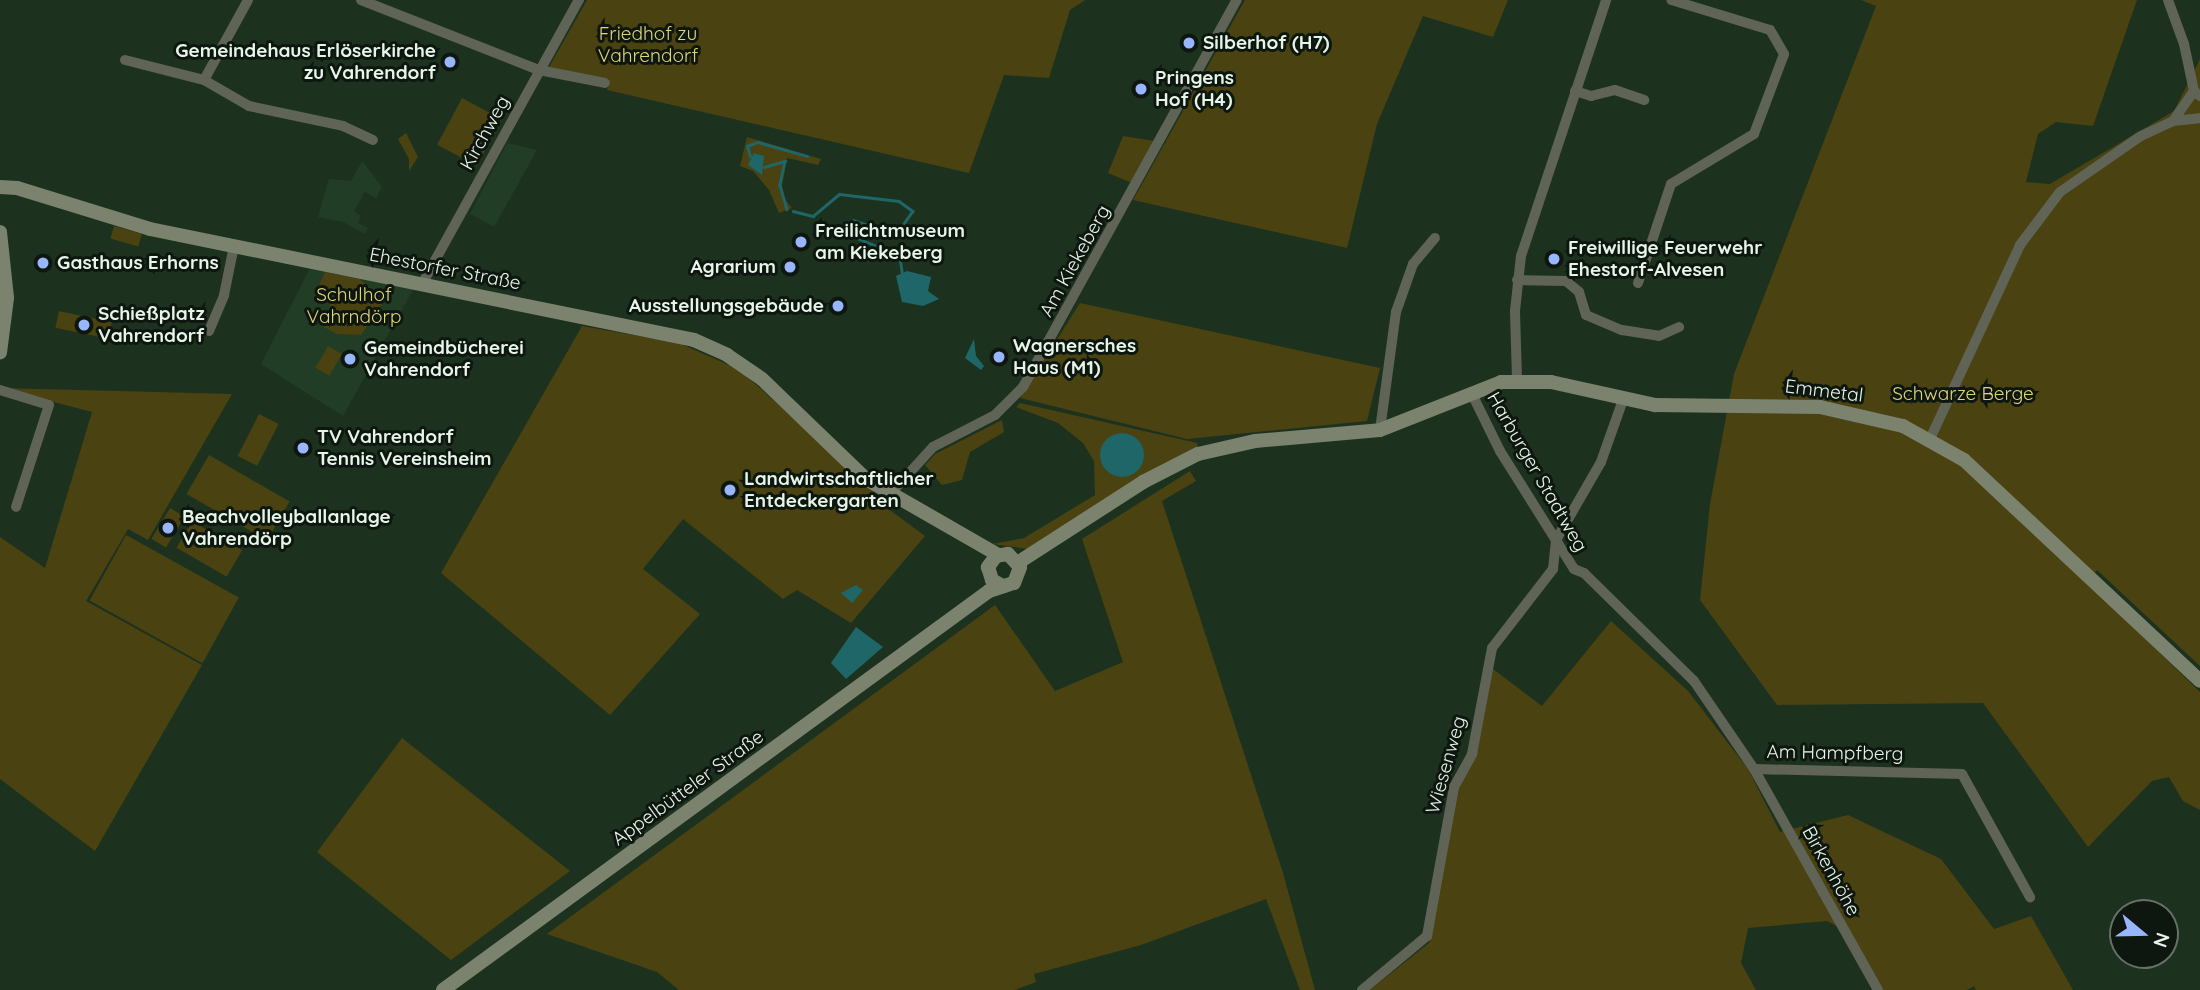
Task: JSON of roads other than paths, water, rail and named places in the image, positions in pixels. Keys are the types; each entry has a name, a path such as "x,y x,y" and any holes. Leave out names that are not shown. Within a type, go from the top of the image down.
{"main road":[{"name":"Ehestorfer Straße","path":"0,187 18,188 137,226 660,331 711,347 762,379 866,479 892,492 972,543 998,555"},
{"path":"0,232 7,298 0,354"},
{"name":"Emmetal","path":"1517,380 1568,384 1622,400 1670,405 1830,408 1878,417 1930,439 1989,479 2200,681"},
{"path":"1019,562 1143,482 1198,454 1255,441 1380,430 1471,392 1517,380"},
{"name":"Ehestorfer Straße","path":"972,543 988,570"},
{"path":"1010,554 1019,562 1017,580 1003,586 988,570 998,555 1010,554"},
{"name":"Appelbütteler Straße","path":"956,617 978,593 988,570"},
{"name":"Appelbütteler Straße","path":"443,990 956,617 1003,586"}],"street":[{"path":"204,80 248,0"},
{"path":"361,0 539,70 605,83"},
{"name":"Kirchweg","path":"422,284 579,0"},
{"name":"Am Kiekeberg","path":"892,492 933,447 995,415 1023,387 1237,0"},
{"path":"1517,380 1517,280 1606,0"},
{"path":"1638,284 1671,184 1754,134 1784,54 1770,30 1671,0"},
{"path":"2168,0 2197,93 2174,121"},
{"path":"125,60 204,80 249,106 343,126 373,140"},
{"path":"1575,91 1591,96 1615,90 1644,100"},
{"path":"1930,439 2020,245 2060,192 2141,136 2174,121 2200,118"},
{"path":"1380,430 1396,312 1413,264 1435,238"},
{"path":"209,331 224,295 234,246"},
{"path":"1517,280 1566,281 1579,292 1586,315 1622,330 1659,336 1679,327"},
{"path":"0,390 48,405 16,507"},
{"name":"Harburger Stadtweg","path":"1471,392 1490,434 1574,569"},
{"name":"Wiesenweg","path":"1362,990 1427,936 1454,787 1472,754 1492,648 1553,569 1556,540 1601,463 1622,400"},
{"name":"Am Hampfberg","path":"1574,569 1584,573 1694,681 1754,769 1962,774 2030,897"},
{"name":"Birkenhöhe","path":"1754,769 1878,990"}],"water":[{"path":"754,153 764,156 762,175 748,165"},
{"path":"907,271 931,277 928,291 939,299 923,306 902,302 896,276"},
{"path":"974,339 976,356 984,366 981,370 965,358"},
{"path":"1122,433 1137,440 1144,455 1137,470 1122,477 1107,470 1100,455 1107,440"},
{"path":"856,585 863,590 852,603 841,593"},
{"path":"856,627 883,647 846,679 831,663"}],"waterway":[{"path":"750,157 747,146 758,142 807,156"},
{"path":"764,167 785,161 780,185 787,209"},
{"path":"793,211 813,216 839,194 899,201 913,211 902,227 888,232 854,221 846,223 842,232 894,253 900,257 902,272"}],"place":[{"name":"Silberhof (H7)","path":"1189,43"},
{"name":"Gemeindehaus Erlöserkirche zu Vahrendorf","path":"450,62"},
{"name":"Pringens Hof (H4)","path":"1141,89"},
{"name":"Freilichtmuseum am Kiekeberg","path":"801,242"},
{"name":"Freiwillige Feuerwehr Ehestorf-Alvesen","path":"1554,259"},
{"name":"Gasthaus Erhorns","path":"43,263"},
{"name":"Agrarium","path":"790,267"},
{"name":"Ausstellungsgebäude","path":"838,306"},
{"name":"Schießplatz Vahrendorf","path":"84,325"},
{"name":"Wagnersches Haus (M1)","path":"999,357"},
{"name":"Gemeindbücherei Vahrendorf","path":"350,359"},
{"name":"TV Vahrendorf Tennis Vereinsheim","path":"303,448"},
{"name":"Landwirtschaftlicher Entdeckergarten","path":"730,490"},
{"name":"Beachvolleyballanlage Vahrendörp","path":"168,528"}],"park label":[{"name":"Friedhof zu Vahrendorf","path":"648,45"},
{"name":"Schulhof Vahrndörp","path":"354,306"},
{"name":"Schwarze Berge","path":"1963,394"}]}
